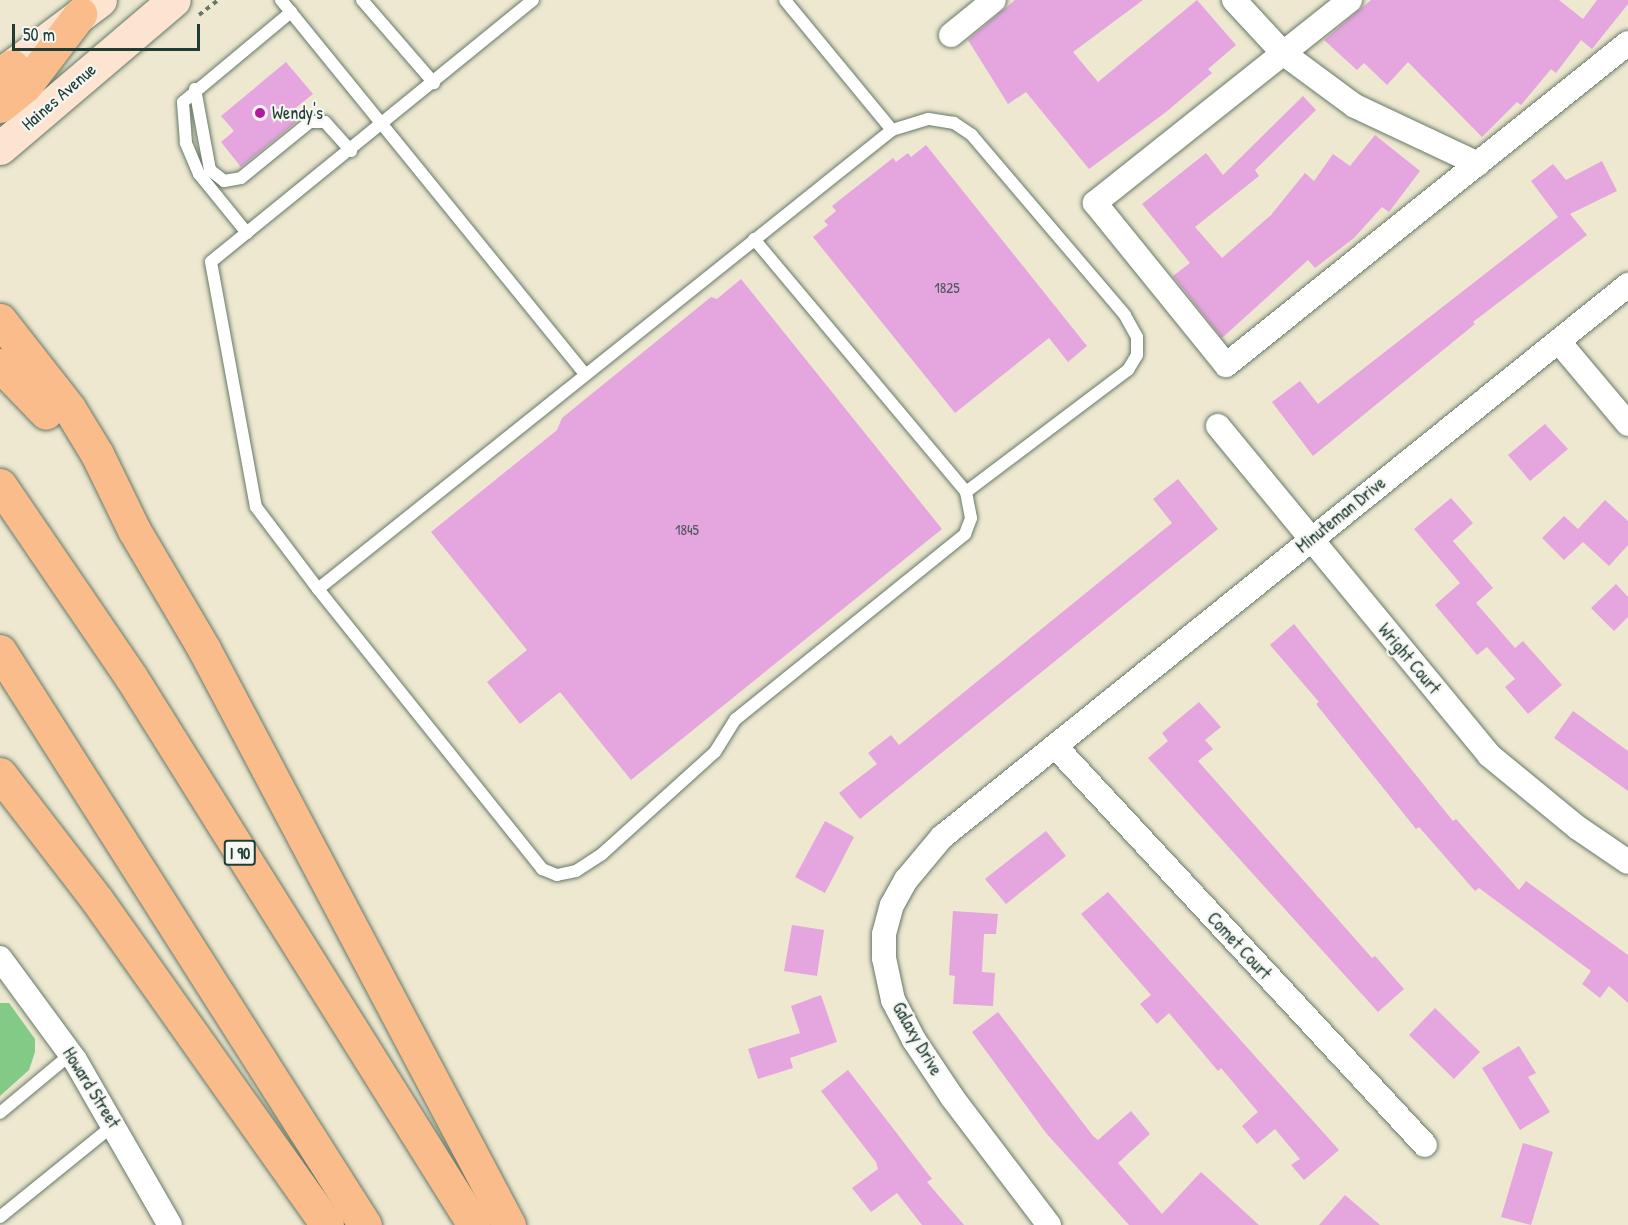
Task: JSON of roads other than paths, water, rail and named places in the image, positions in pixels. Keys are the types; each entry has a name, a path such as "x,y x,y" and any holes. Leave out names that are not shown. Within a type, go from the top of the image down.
{"highway":[{"path":"0,106 25,86 90,7"},
{"path":"0,320 69,408 134,530 204,649 509,1225"},
{"path":"0,365 34,398 134,530"},
{"name":"I 90","path":"0,485 131,677 474,1225"},
{"path":"0,651 365,1225"},
{"path":"0,774 97,900 327,1225"}],"main road":[{"path":"72,86 105,33 144,0"},
{"name":"Haines Avenue","path":"0,148 174,0"},
{"path":"4,71 90,7"}],"street":[{"path":"951,35 994,0"},
{"path":"1234,0 1283,53 1355,106 1478,164"},
{"path":"1350,0 1095,203 1226,365 1628,43"},
{"name":"Minuteman Drive","path":"1055,746 1628,285"},
{"path":"1558,342 1628,424"},
{"name":"Wright Court","path":"1218,426 1489,755 1578,828 1628,862"},
{"name":"Comet Court","path":"1055,746 1425,1145"},
{"name":"Galaxy Drive","path":"1049,1225 914,1040 893,1000 884,958 884,934 892,905 923,857 942,837 1055,746"},
{"name":"Howard Street","path":"0,960 71,1054 115,1124 170,1225"}],"lane":[{"path":"281,0 585,374"},
{"path":"362,0 434,82"},
{"path":"533,0 383,125 211,262 256,507 318,589 542,869 557,875 576,871 602,854 715,752 736,719 965,534 971,518 966,492 754,239"},
{"path":"785,0 892,130"},
{"path":"248,233 199,174 186,143 183,102 195,89 291,12"},
{"path":"195,89 210,170 224,181 241,178 310,122 326,122 351,151"},
{"path":"318,589 892,130 928,119 954,123 972,135 1125,315 1137,337 1137,355 1128,370 966,492"},
{"path":"0,1113 71,1054"},
{"path":"0,1217 115,1124"}],"place":[{"name":"Wendy's","path":"260,113"}]}
